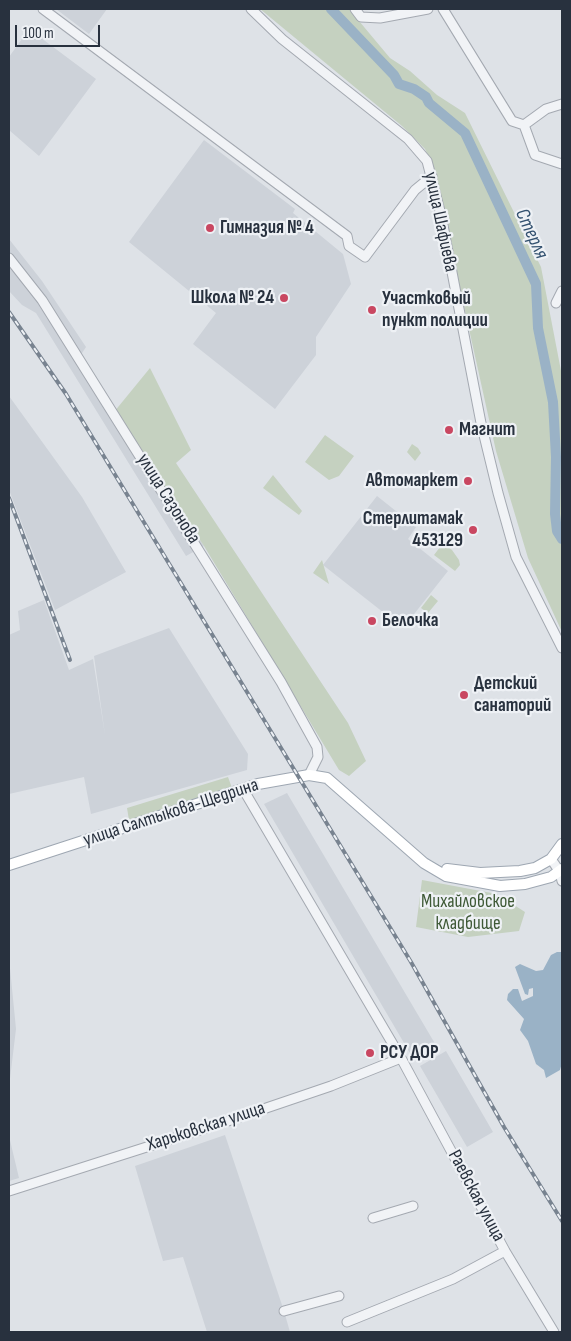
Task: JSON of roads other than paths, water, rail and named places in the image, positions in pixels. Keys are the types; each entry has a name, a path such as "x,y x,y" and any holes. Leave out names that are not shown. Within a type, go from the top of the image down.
{"main road":[{"name":"улица Салтыкова-Щедрина","path":"9,865 258,784 309,775 328,778 424,863"},
{"path":"424,863 457,872 500,873 535,868 551,859 562,844"},
{"path":"424,863 446,876 500,886 525,884 561,874"}],"street":[{"path":"43,9 347,236 349,246 365,257 415,190 432,176"},
{"name":"улица Шафиева","path":"252,9 277,35 408,139 421,152 432,176 481,423 516,557 562,648"},
{"path":"355,9 361,17 380,18 428,9"},
{"path":"443,9 512,122 524,125"},
{"path":"524,125 546,109 562,104"},
{"path":"524,125 535,154 562,164"},
{"name":"улица Сазонова","path":"9,258 42,300 114,412 281,682 317,746 318,757 309,775"},
{"path":"556,303 562,291"},
{"name":"Раевская улица","path":"243,789 401,1058 505,1251 554,1332"},
{"path":"551,859 561,874"},
{"name":"Харьковская улица","path":"9,1190 251,1113 331,1086 401,1058"},
{"path":"373,1218 414,1206"},
{"path":"347,1322 453,1279 505,1251"},
{"path":"284,1311 339,1296"}],"water":[{"path":"562,952 562,1063 560,1070 546,1078 544,1070 536,1064 528,1041 520,1030 524,1019 507,1000 508,994 513,989 518,989 522,1001 533,996 533,988 529,989 528,995 525,994 515,967 520,964 536,971 543,970 551,955"}],"waterway":[{"name":"Стерля","path":"331,9 394,75 399,84 414,89 426,97 429,103 465,133 536,284 538,328 553,402 556,457 555,514 557,531 562,539"}],"railway":[{"path":"9,312 66,394 411,962 504,1127 562,1221"},
{"path":"9,498 70,660"}],"place":[{"name":"Гимназия № 4","path":"210,228"},
{"name":"Школа № 24","path":"284,298"},
{"name":"Участковый пункт полиции","path":"372,310"},
{"name":"Магнит","path":"449,430"},
{"name":"Автомаркет","path":"468,481"},
{"name":"Стерлитамак 453129","path":"473,530"},
{"name":"Белочка","path":"372,621"},
{"name":"Детский санаторий","path":"464,695"},
{"name":"РСУ ДОР","path":"370,1053"}],"park label":[{"name":"Михайловское кладбище","path":"468,913"}]}
